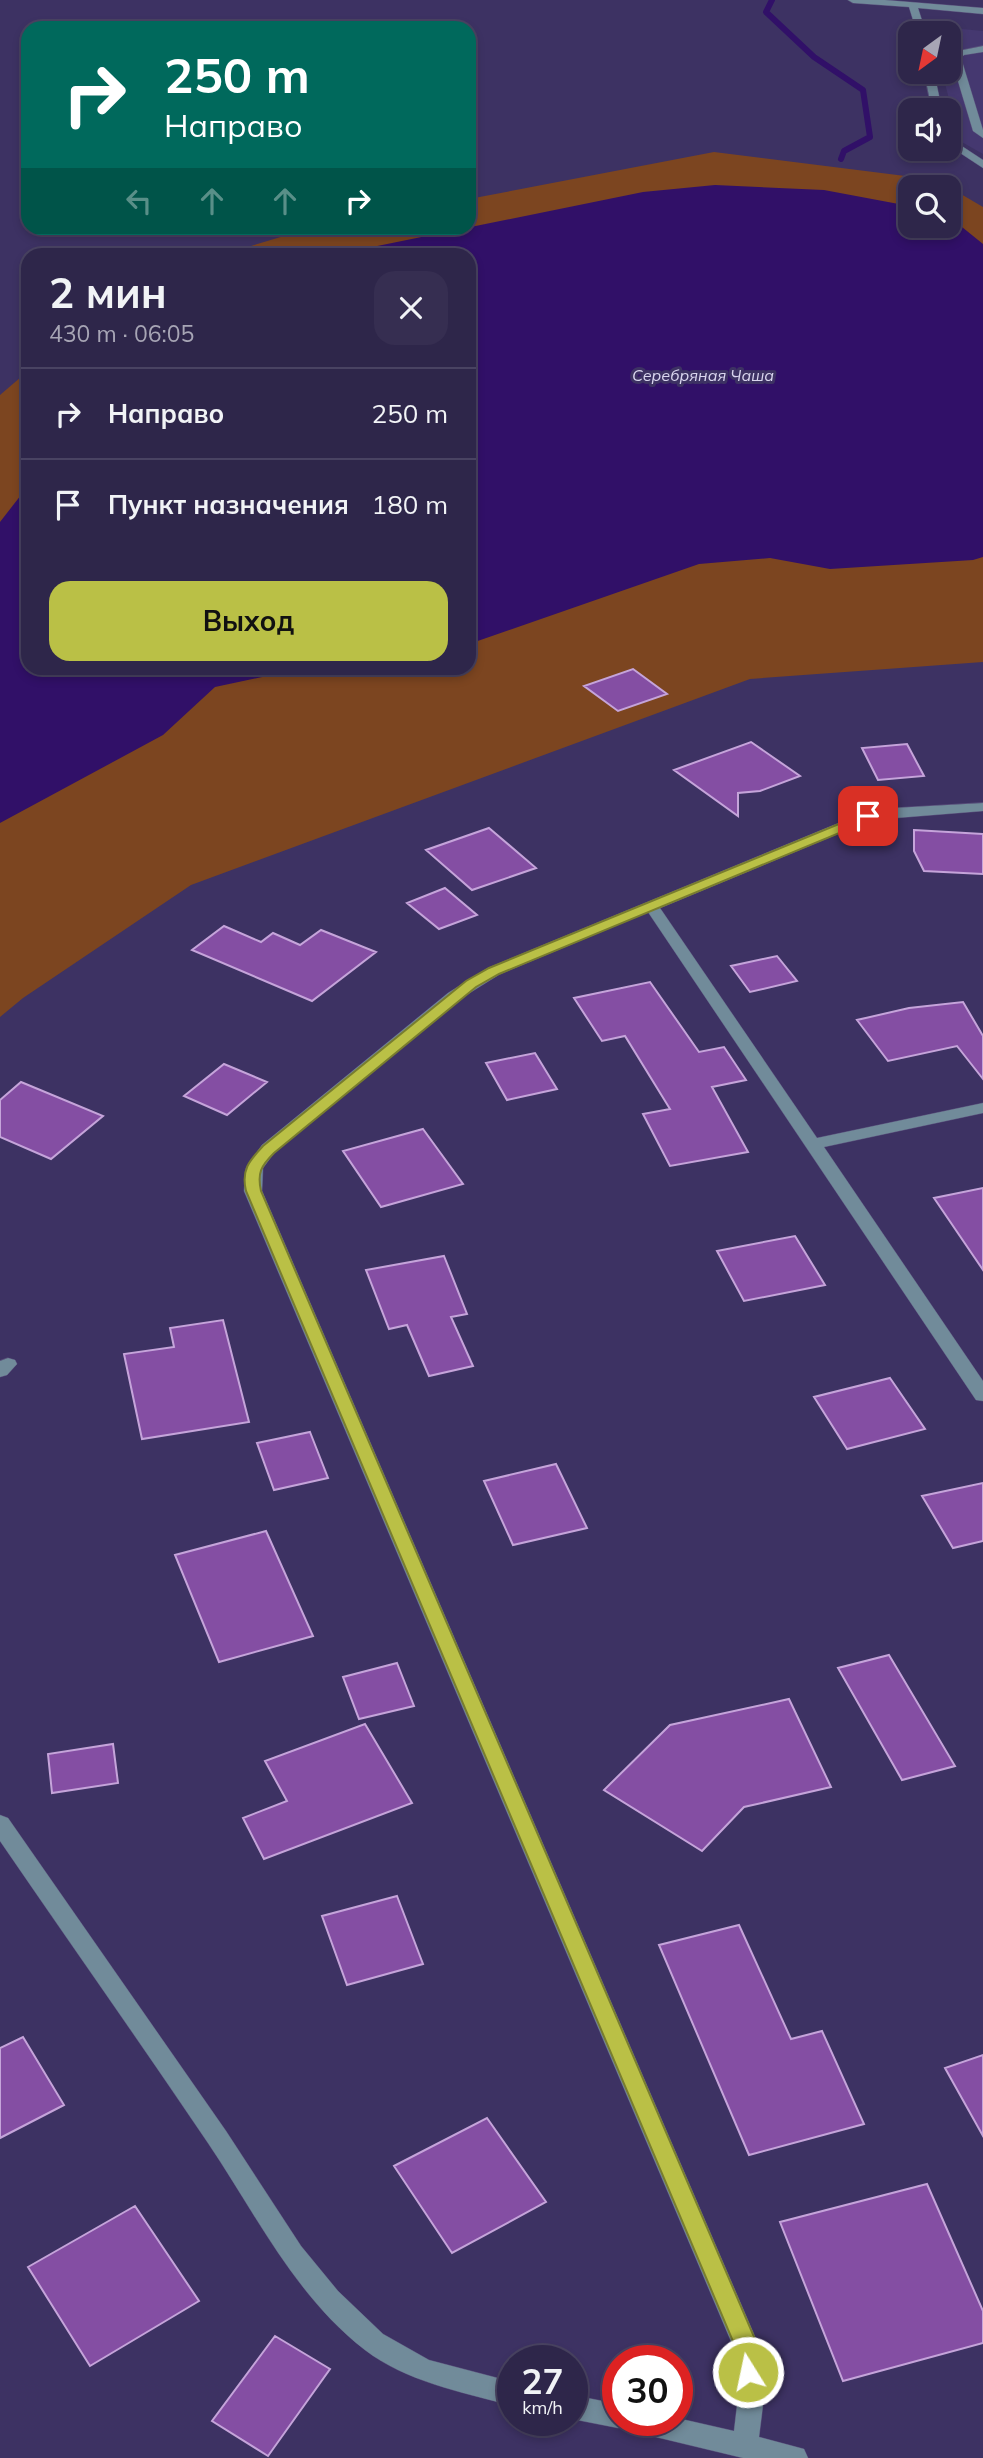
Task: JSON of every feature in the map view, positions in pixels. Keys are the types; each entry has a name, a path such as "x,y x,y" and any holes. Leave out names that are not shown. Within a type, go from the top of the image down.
{"street":[{"path":"853,0 980,11 983,23"},
{"path":"913,5 917,21"},
{"path":"983,49 961,53 956,58 978,131 983,135"},
{"path":"961,149 983,165"},
{"path":"745,2446 751,2397 746,2346 377,1484 253,1191 250,1177 255,1163 268,1149 471,984 494,971 868,816 983,807"},
{"path":"651,905 983,1395"},
{"path":"813,1143 983,1108"},
{"path":"0,1824 218,2138 292,2254 330,2299 374,2342 424,2370 497,2390"},
{"path":"693,2434 795,2458"}],"shaded area":[{"path":"961,29 983,31 983,154 961,142 961,98 949,98 945,84 961,84"},
{"path":"714,152 898,175 898,238 961,238 961,194 983,207 983,662 750,679 191,885 23,998 0,1017 0,395 21,377 21,675 476,675 476,248 244,248 289,235 476,235 476,198"}],"water":[{"name":"Серебряная Чаша","path":"715,185 824,190 898,204 898,238 961,238 962,227 983,244 983,557 973,560 830,569 770,558 699,564 476,642 476,248 367,248 431,235 476,235 476,226 643,192"},
{"path":"21,495 21,675 272,675 215,687 163,735 0,823 0,522"}],"building":[{"path":"633,669 667,694 618,711 584,686"},
{"path":"751,742 800,776 760,791 738,793 738,816 674,770"},
{"path":"907,744 924,776 878,780 862,748"},
{"path":"489,828 536,868 472,890 426,850"},
{"path":"914,830 983,834 983,874 924,871 914,851"},
{"path":"445,888 477,915 439,929 407,903"},
{"path":"224,926 261,942 273,933 300,945 321,930 376,952 312,1001 192,950"},
{"path":"777,956 797,981 750,992 731,966"},
{"path":"650,982 699,1052 724,1047 746,1080 712,1087 748,1152 670,1166 643,1114 670,1109 625,1036 602,1041 574,998"},
{"path":"963,1002 983,1036 983,1079 957,1046 888,1061 857,1020 909,1008"},
{"path":"535,1053 557,1089 507,1100 486,1063"},
{"path":"224,1064 267,1082 227,1115 184,1096"},
{"path":"21,1082 103,1116 51,1159 0,1137 0,1100"},
{"path":"423,1129 463,1184 381,1207 343,1151"},
{"path":"983,1188 983,1270 934,1198"},
{"path":"795,1236 825,1285 744,1301 717,1251"},
{"path":"444,1256 467,1314 451,1317 473,1366 429,1376 407,1325 389,1329 366,1270"},
{"path":"223,1320 249,1422 142,1439 124,1354 174,1347 170,1328"},
{"path":"890,1378 925,1429 847,1449 814,1397"},
{"path":"310,1432 328,1478 274,1490 257,1443"},
{"path":"556,1464 587,1528 513,1545 484,1481"},
{"path":"983,1483 983,1541 953,1548 922,1496"},
{"path":"266,1531 313,1636 219,1662 175,1555"},
{"path":"889,1655 955,1766 902,1780 838,1668"},
{"path":"397,1663 414,1706 359,1719 343,1677"},
{"path":"789,1699 831,1787 744,1807 702,1851 604,1790 670,1725"},
{"path":"365,1724 412,1803 264,1859 243,1818 287,1801 265,1761"},
{"path":"113,1744 118,1783 52,1793 48,1754"},
{"path":"397,1896 423,1964 347,1985 322,1916"},
{"path":"739,1925 791,2039 822,2031 864,2124 749,2155 659,1945"},
{"path":"23,2037 64,2105 0,2138 0,2048"},
{"path":"983,2055 983,2136 945,2068"},
{"path":"487,2118 546,2202 452,2253 394,2166"},
{"path":"927,2184 983,2311 983,2343 843,2381 780,2222"},
{"path":"135,2206 199,2301 90,2366 28,2267"},
{"path":"275,2336 330,2369 268,2456 212,2421"}],"waterway":[{"path":"772,0 766,12 814,57 863,90 870,137 844,151 841,159"}],"route":[{"path":"748,2372 746,2346 377,1484 253,1191 250,1177 255,1163 268,1149 471,984 494,971 868,816"}]}
